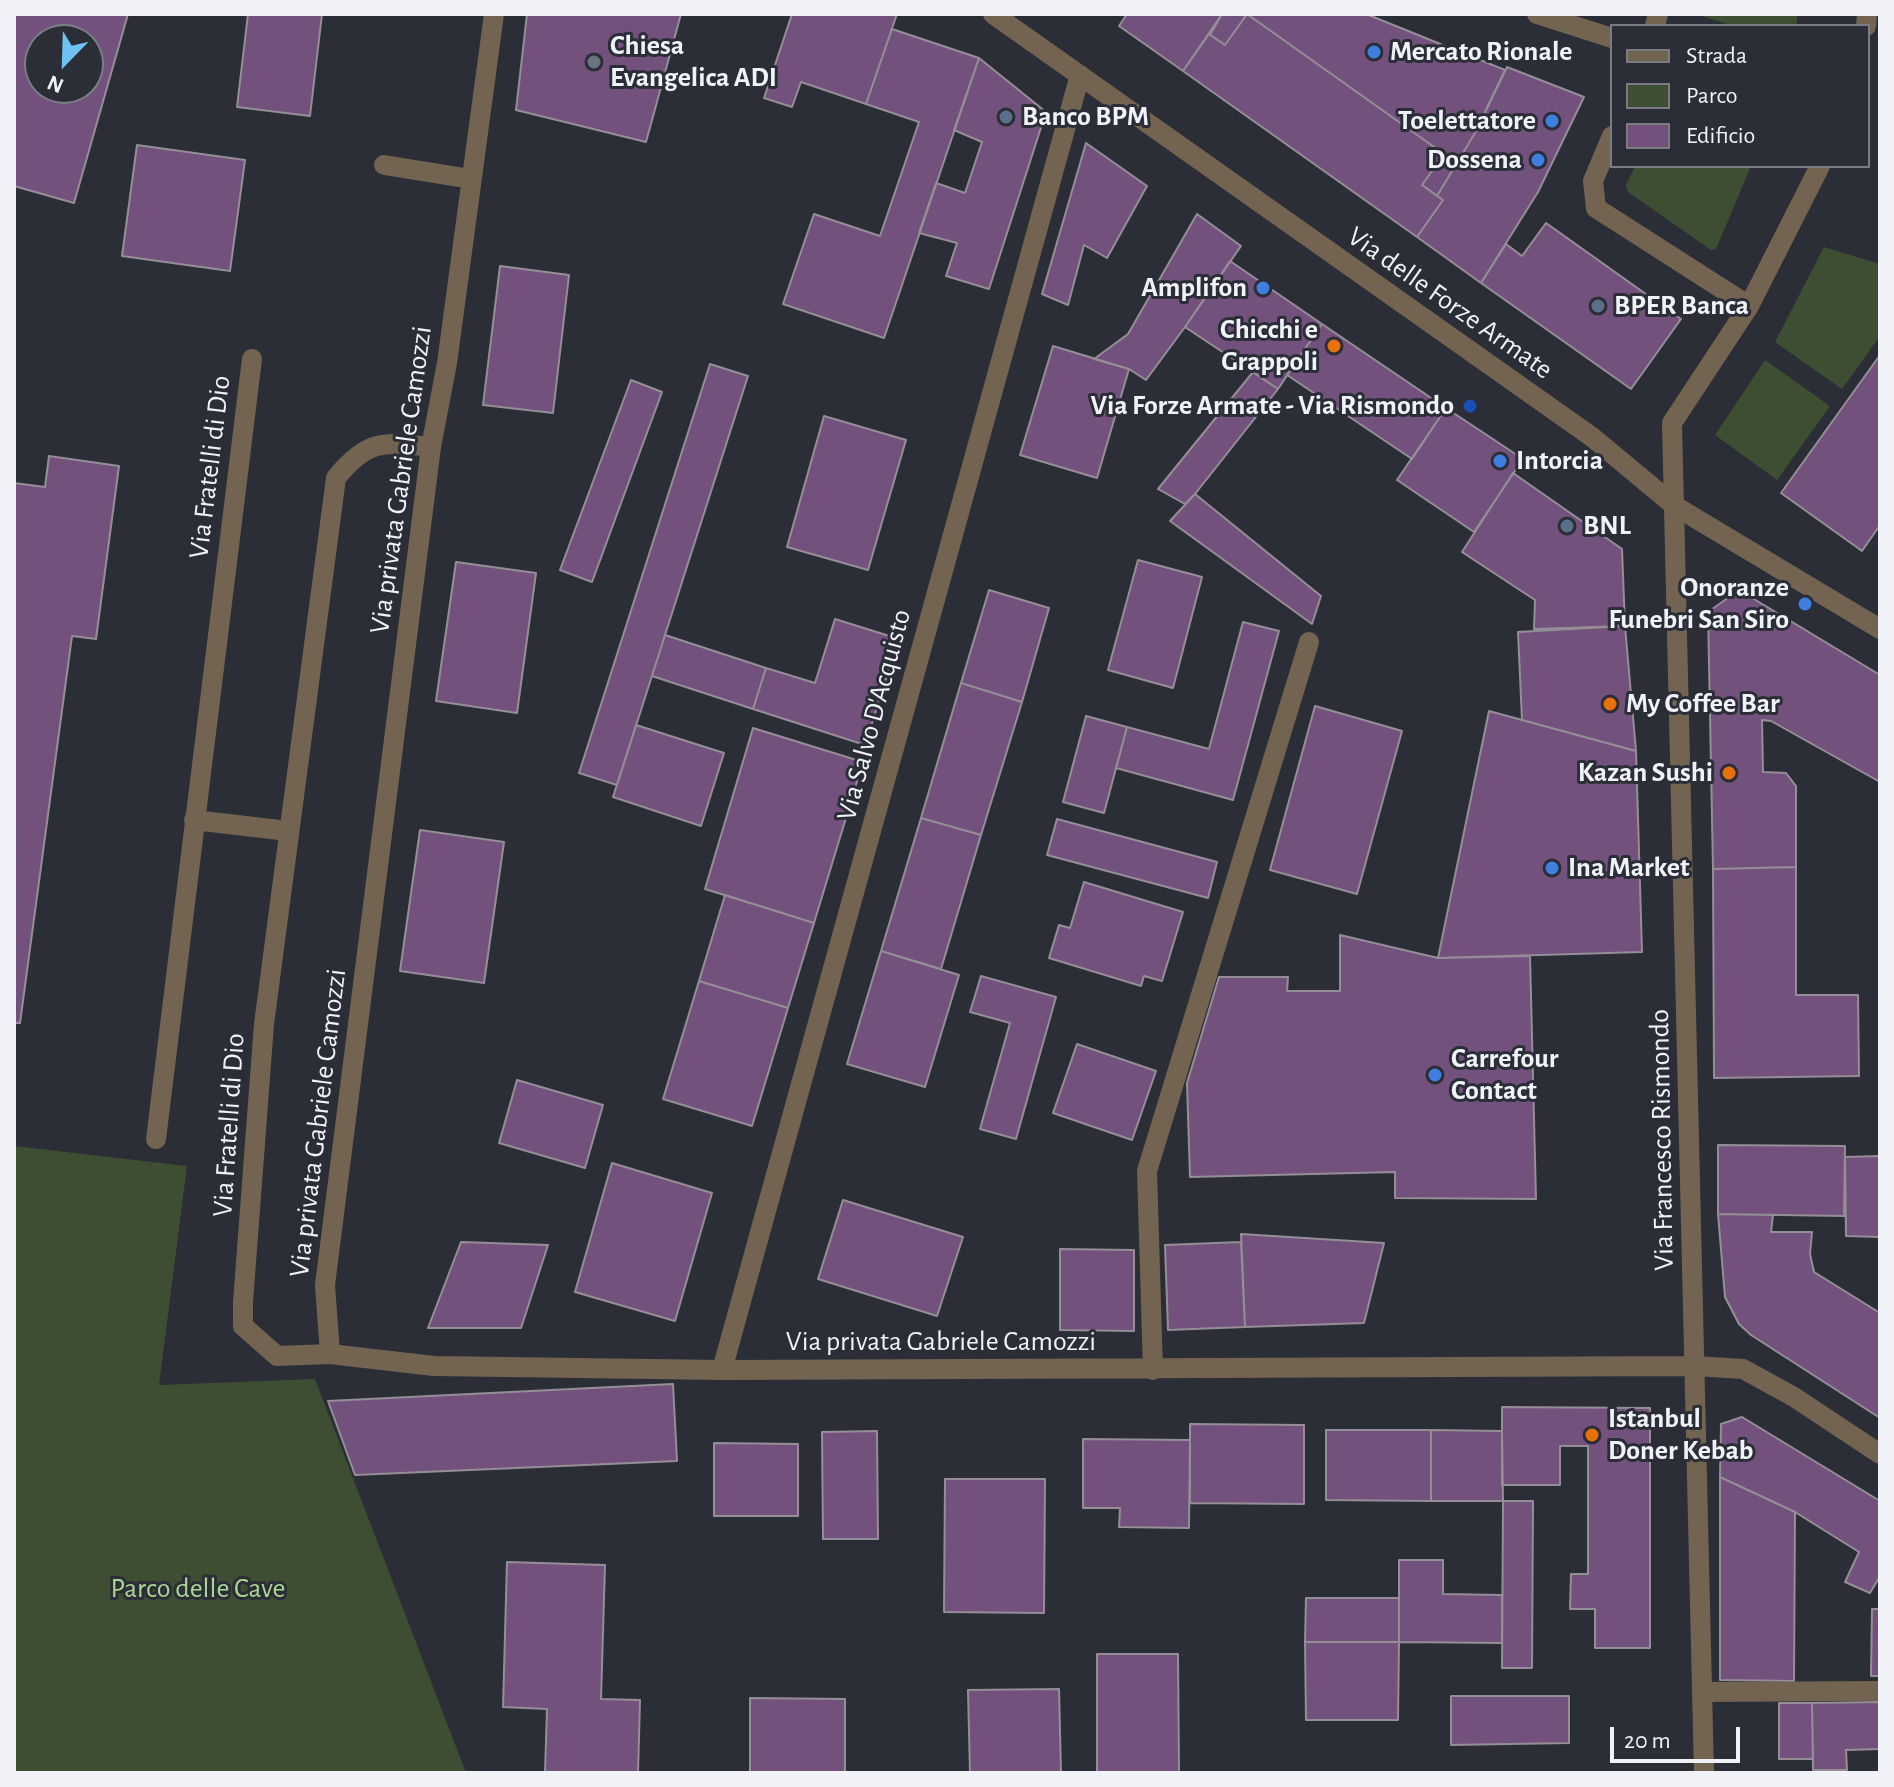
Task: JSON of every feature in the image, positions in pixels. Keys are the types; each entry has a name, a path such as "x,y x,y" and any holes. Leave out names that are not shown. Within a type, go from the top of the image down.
{"street":[{"path":"384,165 471,179 494,14"},
{"name":"Via delle Forze Armate","path":"993,14 1592,437 1675,506 1880,629"},
{"path":"1537,14 1610,37"},
{"name":"Via Salvo D'Acquisto","path":"722,1370 1080,75"},
{"path":"1610,141 1593,181 1596,208 1749,306"},
{"name":"Via Francesco Rismondo","path":"1704,1773 1672,423 1749,306 1819,168"},
{"name":"Via privata Gabriele Camozzi","path":"471,179 447,363 431,447 325,1285 330,1354 434,1366 722,1370 1696,1366 1743,1369 1794,1397 1880,1454"},
{"name":"Via Fratelli di Dio","path":"156,1139 252,359"},
{"name":"Via Fratelli di Dio","path":"330,1354 277,1356 243,1326 264,1024 336,478 353,457 382,442 431,447"},
{"path":"1153,1370 1147,1171 1309,642"},
{"path":"194,820 288,831"},
{"path":"1702,1692 1880,1691"}],"green space":[{"path":"1696,14 1798,14 1796,24 1727,24"},
{"path":"1634,168 1750,168 1716,249 1711,250 1628,192 1626,185"},
{"path":"1824,247 1880,264 1880,336 1842,389 1775,342"},
{"path":"1765,360 1830,406 1777,480 1715,435"},
{"name":"Parco delle Cave","path":"14,1146 187,1166 159,1385 315,1379 466,1773 14,1773"}],"building":[{"path":"14,14 128,14 104,98 104,24 24,24 24,104 102,104 74,203 14,186"},
{"path":"248,14 322,14 310,116 237,107"},
{"name":"Chiesa Evangelica ADI","path":"527,14 681,14 646,142 516,110"},
{"path":"792,14 897,14 866,104 801,82 792,107 764,98"},
{"path":"1127,14 1222,14 1183,71 1119,26"},
{"path":"1222,14 1247,14 1225,45 1210,35"},
{"path":"1247,14 1444,154 1422,185 1443,200 1417,237 1183,71 1209,34 1225,45"},
{"path":"1247,14 1366,14 1505,70 1475,133 1437,196 1422,185 1444,154"},
{"path":"892,29 979,58 884,338 783,304 814,214 880,236 919,122 866,104"},
{"path":"979,58 1046,112 989,289 946,276 957,243 919,233 936,183 965,193 982,142 954,130"},
{"path":"1507,67 1584,97 1538,192 1481,283 1417,237 1443,200 1437,196 1475,133"},
{"path":"1086,143 1147,186 1107,258 1084,245 1068,305 1042,294"},
{"path":"137,145 245,160 230,271 122,256"},
{"path":"1197,214 1241,246 1185,327 1146,380 1129,369 1094,359 1128,334"},
{"path":"1546,223 1681,319 1631,389 1481,283 1506,244 1522,256"},
{"path":"1230,261 1322,324 1278,389 1185,327"},
{"path":"500,266 569,275 553,413 483,405"},
{"path":"1322,324 1446,408 1412,459 1287,375"},
{"path":"1053,346 1129,369 1097,478 1020,455"},
{"path":"1880,355 1880,525 1862,551 1781,493"},
{"path":"710,364 748,376 617,785 579,773"},
{"path":"1253,372 1278,389 1195,494 1185,504 1158,489"},
{"path":"631,380 662,392 592,582 560,570"},
{"path":"1446,408 1523,459 1474,532 1397,480"},
{"path":"824,416 906,440 868,570 787,547"},
{"path":"49,456 119,466 96,639 72,636 20,1023 14,1023 14,483 45,487"},
{"path":"1513,473 1622,549 1625,626 1534,629 1535,600 1462,552"},
{"path":"1195,494 1321,596 1312,624 1170,521"},
{"path":"1138,560 1202,577 1173,688 1108,670"},
{"path":"456,562 536,573 517,713 436,701"},
{"path":"989,590 1049,608 1022,702 961,683"},
{"path":"1739,590 1880,675 1880,782 1771,721 1762,720 1763,772 1786,773 1796,786 1796,867 1713,869 1708,612"},
{"path":"835,619 899,639 865,745 753,709 766,668 815,683"},
{"path":"1243,622 1279,631 1233,800 1116,768 1127,727 1209,749"},
{"path":"1625,626 1636,751 1522,720 1518,632"},
{"path":"665,635 766,668 753,709 652,676"},
{"path":"961,683 1022,702 981,835 921,818"},
{"path":"1315,706 1402,731 1357,894 1270,870"},
{"path":"1489,711 1636,751 1642,952 1438,958"},
{"path":"1086,716 1127,727 1104,813 1063,802"},
{"path":"636,725 724,753 701,826 613,797"},
{"path":"753,728 863,762 814,923 705,889"},
{"path":"921,818 981,835 941,969 881,951"},
{"path":"1057,819 1217,862 1208,898 1047,855"},
{"path":"420,830 504,842 484,983 400,971"},
{"path":"1796,867 1796,995 1858,995 1859,1076 1714,1078 1713,869"},
{"path":"1084,882 1183,912 1162,981 1144,976 1141,986 1049,958 1059,925 1070,928"},
{"path":"725,895 814,923 788,1008 699,981"},
{"path":"1340,935 1438,958 1530,956 1536,1199 1395,1198 1395,1172 1190,1177 1187,1083 1219,977 1288,977 1287,991 1340,991"},
{"path":"881,951 959,975 925,1087 847,1064"},
{"path":"981,976 1056,997 1016,1139 980,1129 1010,1023 970,1012"},
{"path":"699,981 788,1008 752,1126 663,1099"},
{"path":"1077,1044 1156,1071 1132,1140 1053,1113"},
{"path":"517,1080 603,1105 585,1168 499,1143"},
{"path":"1718,1145 1845,1146 1844,1216 1718,1214"},
{"path":"1880,1156 1880,1237 1846,1236 1845,1157"},
{"path":"612,1163 712,1193 675,1321 575,1292"},
{"path":"843,1200 963,1237 937,1316 818,1279"},
{"path":"1718,1214 1773,1215 1771,1232 1812,1232 1810,1254 1814,1272 1880,1313 1880,1418 1751,1335 1739,1324 1725,1297"},
{"path":"1241,1234 1384,1243 1364,1323 1245,1327"},
{"path":"461,1242 548,1245 521,1328 428,1328"},
{"path":"1241,1242 1245,1327 1168,1330 1165,1245"},
{"path":"1060,1249 1134,1250 1134,1331 1060,1330"},
{"path":"673,1384 677,1461 355,1475 328,1401"},
{"path":"1502,1407 1650,1408 1650,1648 1595,1648 1595,1609 1570,1609 1571,1574 1588,1574 1588,1446 1560,1446 1560,1485 1502,1485"},
{"path":"1742,1417 1880,1501 1880,1576 1870,1593 1845,1582 1859,1552 1795,1512 1720,1477 1721,1424"},
{"path":"1190,1424 1304,1425 1304,1504 1190,1503"},
{"path":"1326,1430 1431,1430 1431,1501 1326,1500"},
{"path":"1431,1430 1502,1431 1503,1501 1431,1501"},
{"path":"877,1431 878,1539 823,1539 822,1432"},
{"path":"1083,1439 1190,1440 1189,1528 1119,1527 1120,1508 1083,1508"},
{"path":"714,1443 798,1444 798,1516 714,1516"},
{"path":"1720,1477 1795,1512 1794,1681 1720,1680"},
{"path":"945,1479 1045,1479 1044,1613 944,1612"},
{"path":"1503,1501 1533,1501 1532,1668 1502,1668"},
{"path":"1399,1560 1443,1560 1443,1594 1502,1595 1502,1643 1399,1642"},
{"path":"507,1562 605,1565 601,1699 640,1700 638,1773 545,1773 547,1709 503,1707"},
{"path":"1306,1598 1399,1598 1399,1642 1305,1642"},
{"path":"1872,1609 1880,1609 1880,1676 1871,1676"},
{"path":"1305,1642 1399,1642 1398,1720 1306,1720"},
{"path":"1097,1654 1178,1654 1179,1773 1097,1773"},
{"path":"1059,1689 1061,1773 970,1773 968,1690"},
{"path":"1451,1696 1569,1696 1569,1743 1451,1745"},
{"path":"750,1698 845,1699 845,1773 750,1773"},
{"path":"1880,1702 1880,1749 1846,1750 1847,1770 1813,1770 1812,1703"},
{"path":"1779,1703 1812,1703 1813,1759 1779,1759"}],"place":[{"name":"Mercato Rionale","path":"1374,52"},
{"name":"Chiesa Evangelica ADI","path":"594,62"},
{"name":"Banco BPM","path":"1006,117"},
{"name":"Toelettatore","path":"1552,121"},
{"name":"Dossena","path":"1538,160"},
{"name":"Amplifon","path":"1263,288"},
{"name":"BPER Banca","path":"1598,306"},
{"name":"Chicchi e Grappoli","path":"1334,346"},
{"name":"Via Forze Armate - Via Rismondo","path":"1470,406"},
{"name":"Intorcia","path":"1500,461"},
{"name":"BNL","path":"1567,526"},
{"name":"Onoranze Funebri San Siro","path":"1805,604"},
{"name":"My Coffee Bar","path":"1610,704"},
{"name":"Kazan Sushi","path":"1729,773"},
{"name":"Ina Market","path":"1552,868"},
{"name":"Carrefour Contact","path":"1435,1075"},
{"name":"Istanbul Doner Kebab","path":"1592,1435"}]}
